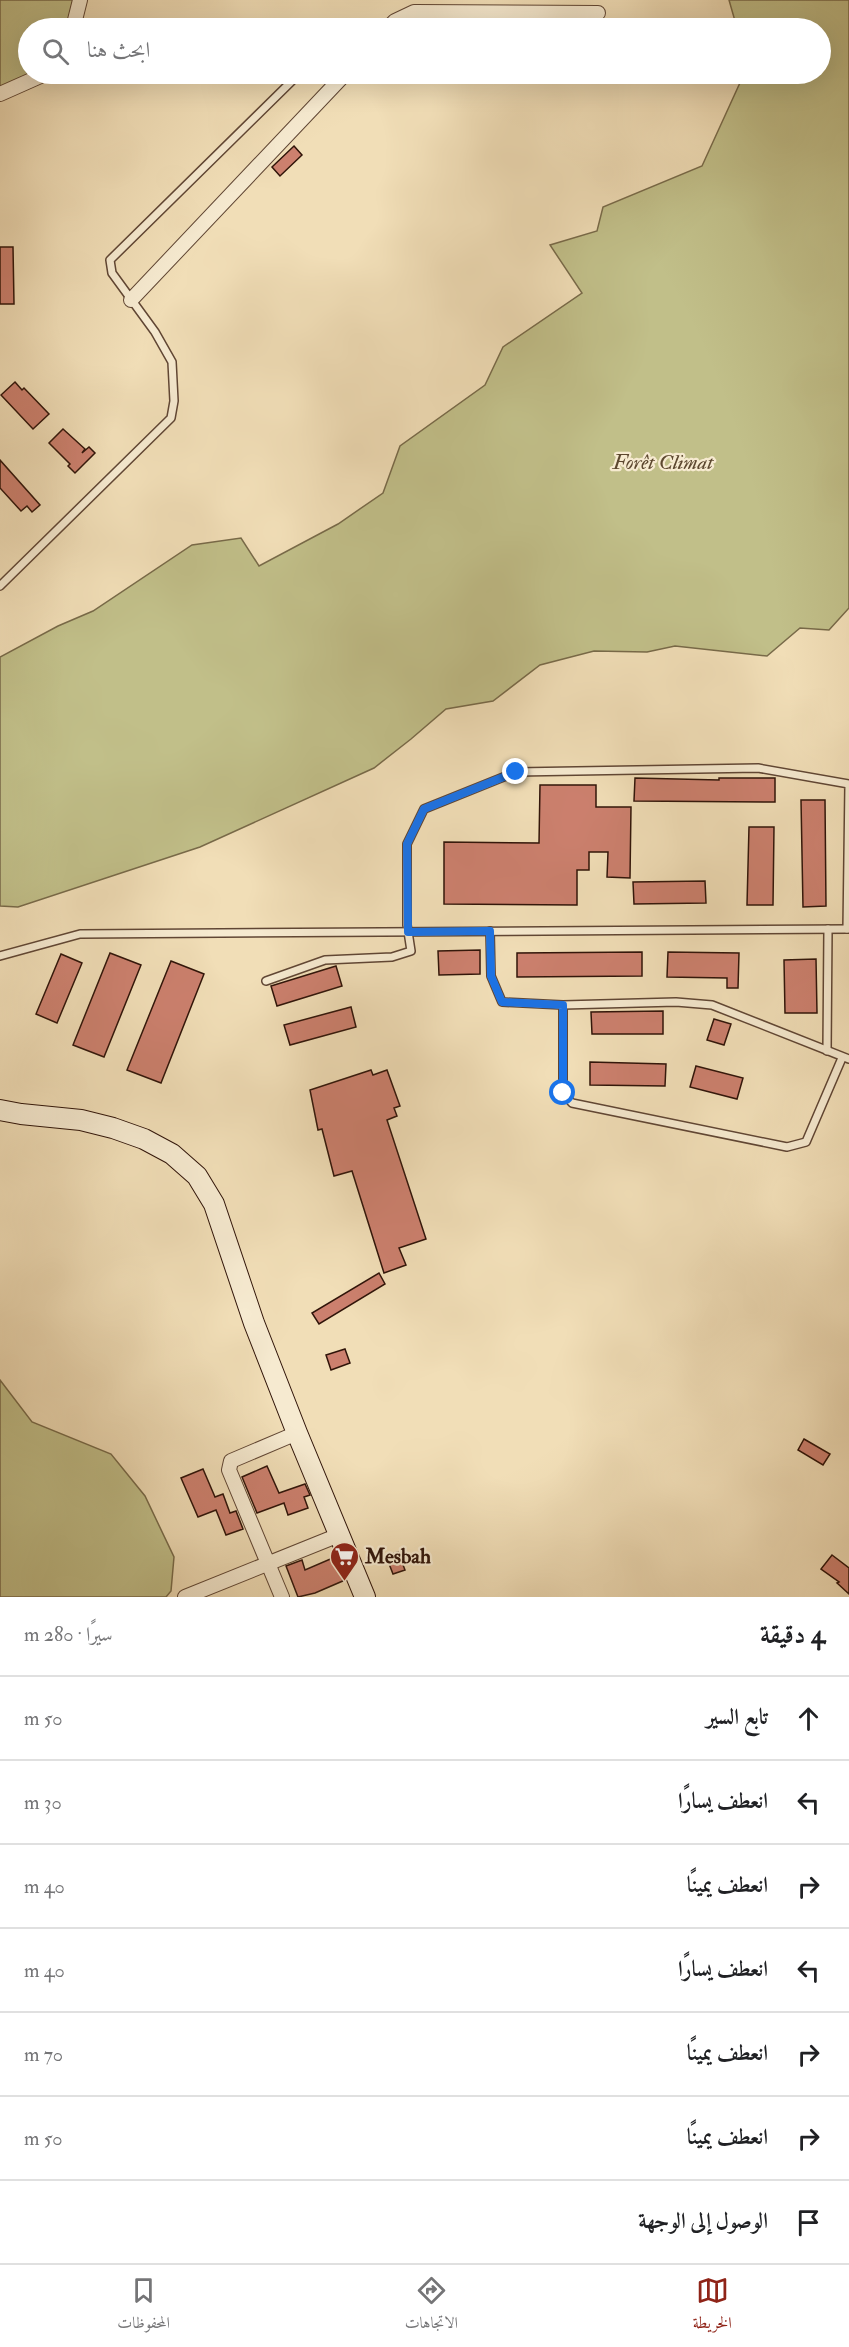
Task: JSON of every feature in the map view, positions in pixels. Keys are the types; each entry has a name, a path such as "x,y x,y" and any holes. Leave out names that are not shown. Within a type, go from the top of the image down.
{"main road":[{"path":"0,1110 81,1120 113,1128 144,1139 172,1154 197,1176 214,1204 254,1323 365,1597"}],"street":[{"path":"76,18 80,0"},
{"path":"401,18 414,12 598,14"},
{"path":"0,94 22,84"},
{"path":"131,300 336,84"},
{"path":"282,1597 229,1470 231,1461 297,1433"},
{"path":"184,1597 339,1535"}],"lane":[{"path":"0,586 171,418 174,401 172,362 155,332 112,273 110,260 289,84"},
{"path":"0,956 80,934 408,932 490,931 848,929 849,784 758,768 516,772 424,809 407,844 408,932 411,951 392,957 325,960 266,981"},
{"path":"826,1051 828,929"},
{"path":"490,931 491,976 502,1002 563,1005 676,1002 712,1005 846,1058 806,1142 787,1147 572,1103 563,1093 563,1005"}],"green space":[{"path":"0,0 74,0 69,18 18,18 18,81 0,89"},
{"name":"Forêt Climat","path":"729,0 849,0 849,608 829,630 800,628 767,656 675,646 647,652 594,651 540,665 493,701 446,709 374,768 200,847 18,907 0,906 0,657 58,626 93,611 192,545 241,538 259,566 338,524 383,493 400,446 485,385 503,347 582,293 550,245 597,231 603,207 702,166 739,84 831,84 831,18 734,18"},
{"path":"0,1380 32,1422 111,1454 145,1496 174,1557 171,1591 166,1597 0,1597"}],"building":[{"path":"294,146 302,155 280,176 272,167"},
{"path":"0,247 13,247 14,304 0,304"},
{"path":"15,382 49,414 33,429 1,395"},
{"path":"63,429 85,449 82,453 89,447 95,453 75,473 68,466 70,464 49,443"},
{"path":"0,460 40,505 32,512 27,506 21,511 0,488"},
{"path":"635,778 719,780 719,778 775,778 775,802 634,801"},
{"path":"540,785 596,785 596,807 631,807 630,878 607,877 608,852 589,852 589,870 577,870 577,905 444,904 444,842 539,843"},
{"path":"801,800 825,800 826,906 803,907"},
{"path":"749,827 774,827 773,905 747,905"},
{"path":"705,881 706,903 634,904 633,882"},
{"path":"480,950 480,974 439,975 438,951"},
{"path":"642,952 642,976 517,977 517,953"},
{"path":"668,952 739,953 738,988 727,988 727,978 667,977"},
{"path":"110,953 141,965 104,1057 73,1045"},
{"path":"61,954 82,963 57,1023 36,1014"},
{"path":"816,959 817,1013 785,1013 784,960"},
{"path":"171,961 204,974 161,1083 127,1070"},
{"path":"336,966 342,986 277,1006 271,986"},
{"path":"351,1007 356,1027 290,1045 284,1025"},
{"path":"663,1011 663,1034 592,1034 591,1012"},
{"path":"714,1019 731,1024 724,1045 707,1040"},
{"path":"590,1062 666,1064 665,1086 590,1085"},
{"path":"696,1066 743,1078 737,1099 690,1087"},
{"path":"371,1070 373,1075 387,1070 400,1106 394,1108 397,1116 387,1120 426,1239 399,1248 406,1265 384,1273 352,1171 334,1176 322,1129 318,1130 310,1090"},
{"path":"379,1273 385,1284 319,1324 312,1313"},
{"path":"345,1349 350,1363 331,1370 326,1355"},
{"path":"804,1439 830,1454 823,1465 798,1450"},
{"path":"267,1466 279,1493 305,1484 310,1495 304,1497 308,1508 288,1515 284,1503 257,1513 242,1477"},
{"path":"203,1469 215,1497 223,1494 230,1513 236,1511 243,1529 226,1535 216,1510 198,1517 181,1478"},
{"path":"398,1552 405,1570 393,1574 386,1556"},
{"path":"832,1555 849,1568 849,1594 837,1583 839,1582 821,1569"},
{"path":"335,1557 345,1580 315,1593 298,1597 286,1566 302,1560 305,1570"}],"place":[{"name":"Mesbah","path":"344,1582"}],"route":[{"path":"516,772 424,809 407,844 408,932 490,931 491,976 495,991 502,1002 563,1005 563,1093"}]}
